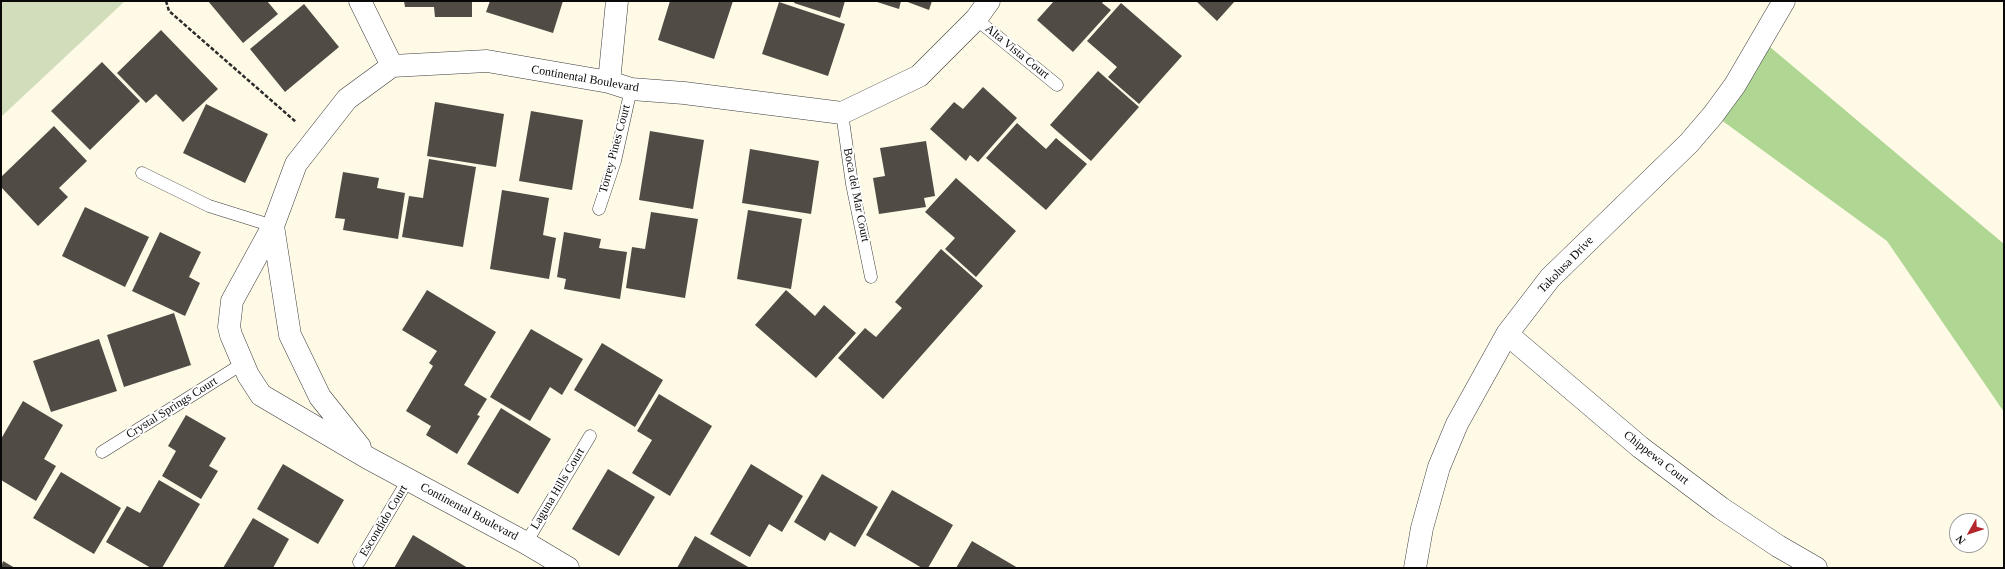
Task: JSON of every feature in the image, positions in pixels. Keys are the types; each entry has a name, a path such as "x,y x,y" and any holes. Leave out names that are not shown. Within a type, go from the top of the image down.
{"street":[{"path":"360,1 392,66"},
{"path":"609,82 617,1"},
{"path":"842,113 919,76 976,19 989,1"},
{"name":"Takolusa Drive","path":"1415,568 1422,528 1439,467 1457,424 1507,334 1550,278 1689,143 1713,116 1735,85 1784,1"},
{"name":"Continental Boulevard","path":"568,568 526,543 368,458 261,395 242,364 231,335 229,327 232,301 273,226 296,164 347,99 392,66 487,61 609,82 631,89 684,92 842,113"},
{"name":"Continental Boulevard","path":"273,226 290,335 320,397 368,458"},
{"name":"Chippewa Court","path":"1507,334 1647,452 1721,508 1778,546 1816,568"}],"lane":[{"name":"Alta Vista Court","path":"976,19 1057,85"},
{"name":"Torrey Pines Court","path":"599,209 615,161 631,89"},
{"name":"Boca del Mar Court","path":"842,113 852,184 871,277"},
{"path":"142,173 209,206 273,226"},
{"name":"Crystal Springs Court","path":"102,452 242,364"},
{"name":"Laguna Hills Court","path":"526,543 590,436"},
{"name":"Escondido Court","path":"359,562 408,480"}],"path":[{"path":"166,1 169,11 207,46 316,139"}],"green space":[{"path":"1,1 125,1 1,117"},
{"path":"1757,36 2004,244 2004,412 1887,241 1713,114"}],"building":[{"path":"208,1 267,1 278,14 243,43"},
{"path":"404,1 472,1 472,17 435,17 434,7 405,7"},
{"path":"490,1 563,1 553,33 486,12"},
{"path":"670,1 733,1 714,59 658,40"},
{"path":"795,1 845,1 840,18 794,3"},
{"path":"874,1 901,1 899,9"},
{"path":"905,1 932,1 929,10"},
{"path":"1054,1 1104,1 1102,3 1111,10 1073,52 1037,20"},
{"path":"1196,1 1235,1 1217,21"},
{"path":"779,2 845,24 828,76 762,54"},
{"path":"1121,3 1182,56 1139,104 1108,77 1117,67 1087,41"},
{"path":"304,4 339,47 285,92 250,49"},
{"path":"161,30 218,89 183,122 156,94 146,103 117,73"},
{"path":"102,62 140,101 90,150 51,111"},
{"path":"1098,71 1139,107 1091,161 1050,125"},
{"path":"983,87 1017,118 978,162 970,155 966,161 930,129 954,102 963,109"},
{"path":"435,102 504,114 496,167 427,156"},
{"path":"206,104 268,134 245,183 183,153"},
{"path":"531,111 583,120 572,190 519,181"},
{"path":"1017,123 1046,149 1056,138 1087,164 1046,210 986,158"},
{"path":"54,126 87,161 59,188 68,197 38,226 1,187 1,177"},
{"path":"650,131 704,140 693,209 639,200"},
{"path":"926,141 935,196 924,198 926,207 879,214 873,178 885,176 880,148"},
{"path":"750,149 819,161 811,214 742,203"},
{"path":"429,159 476,167 463,247 402,237 409,196 423,198"},
{"path":"343,172 379,178 377,188 405,193 398,239 343,230 345,219 335,218"},
{"path":"956,178 1016,231 976,277 945,249 955,238 925,212"},
{"path":"502,190 549,198 543,235 556,238 549,279 490,269"},
{"path":"85,207 149,237 125,287 62,256"},
{"path":"748,210 802,219 791,289 737,279"},
{"path":"651,212 698,219 685,298 626,288 632,247 645,249"},
{"path":"160,232 201,252 189,277 200,283 185,316 132,291"},
{"path":"564,232 601,239 599,248 627,252 620,299 564,289 566,279 557,277"},
{"path":"941,249 983,286 883,399 838,358 865,328 876,337 902,308 895,302"},
{"path":"427,290 496,332 464,385 487,399 477,415 480,416 457,454 426,435 431,426 406,411 433,366 429,363 437,351 402,330"},
{"path":"786,290 815,316 824,305 856,333 816,378 755,325"},
{"path":"174,313 191,365 124,387 107,335"},
{"path":"531,329 583,359 562,395 550,387 530,421 490,397"},
{"path":"99,339 117,391 51,412 33,361"},
{"path":"602,343 663,380 635,427 574,390"},
{"path":"659,394 712,426 670,496 632,473 652,440 637,431"},
{"path":"23,401 63,425 44,459 56,466 36,501 1,480 1,439"},
{"path":"501,408 551,439 518,494 467,464"},
{"path":"186,415 226,438 209,466 218,471 201,499 162,476 176,451 168,446"},
{"path":"283,464 344,500 318,544 257,509"},
{"path":"751,464 803,496 782,532 769,524 750,557 710,534"},
{"path":"608,469 655,497 619,556 572,529"},
{"path":"61,472 121,508 94,554 33,518"},
{"path":"822,474 878,507 855,547 830,532 825,541 794,522"},
{"path":"159,480 200,504 162,568 151,568 106,542 127,506 140,513"},
{"path":"892,490 953,525 928,568 922,568 866,535"},
{"path":"253,518 289,539 273,568 223,568"},
{"path":"413,535 468,568 394,568"},
{"path":"695,536 750,568 677,568"},
{"path":"972,541 1018,568 956,568"},
{"path":"3,561 15,568 1,568"}]}
